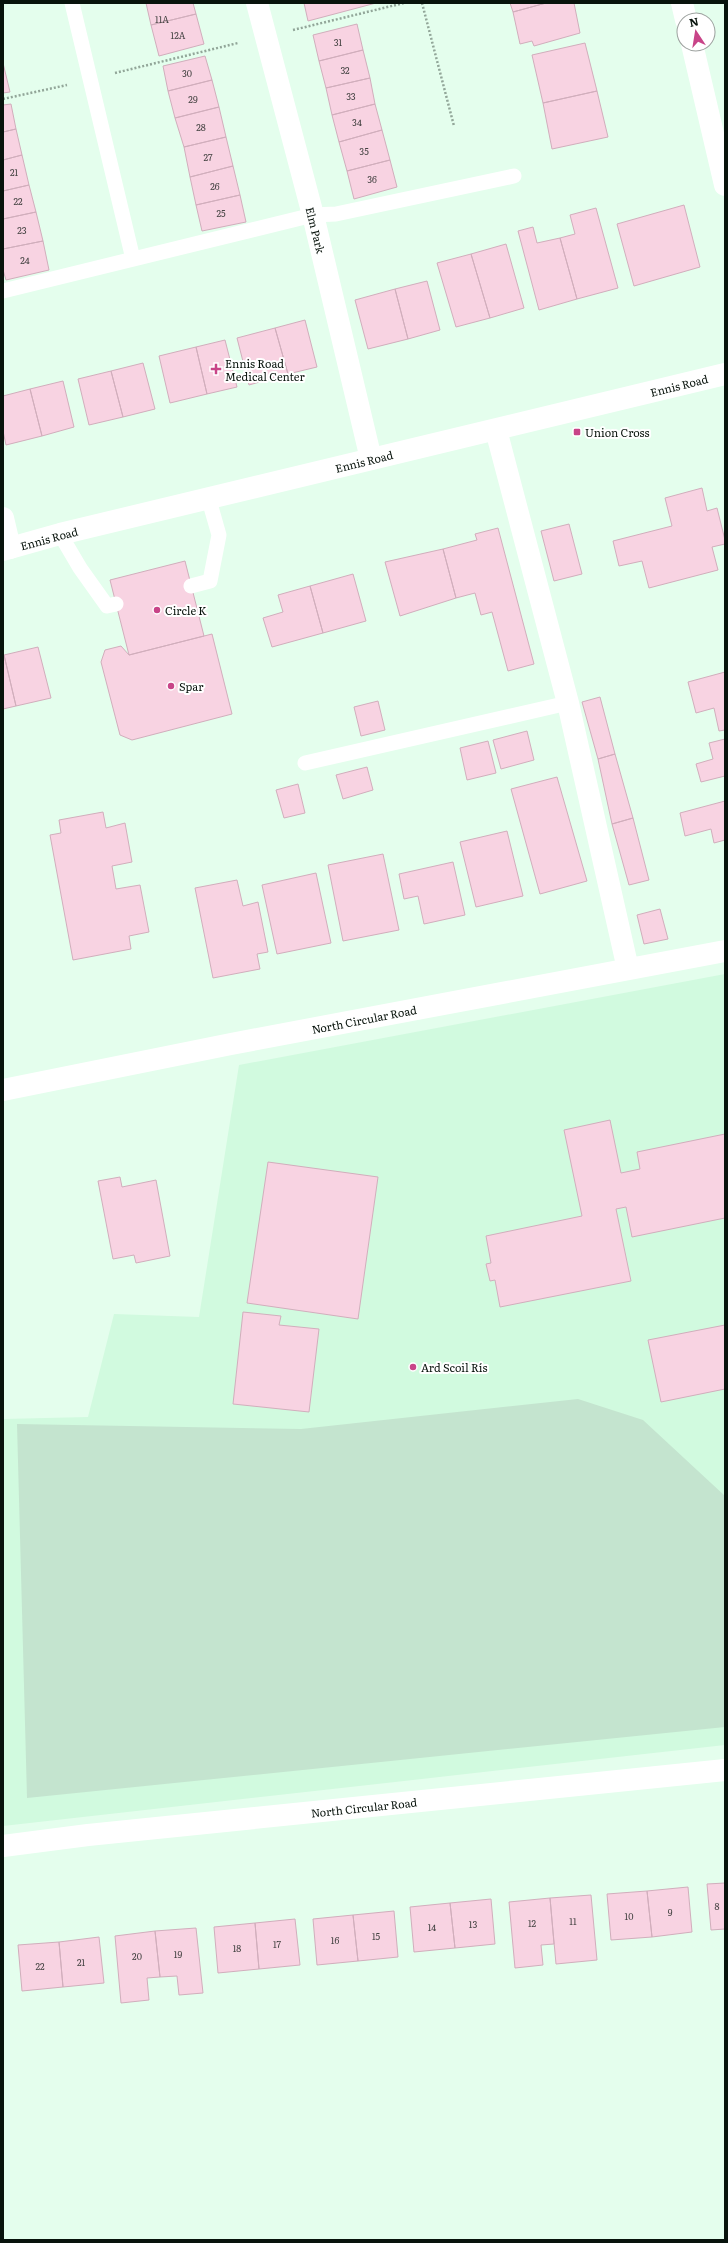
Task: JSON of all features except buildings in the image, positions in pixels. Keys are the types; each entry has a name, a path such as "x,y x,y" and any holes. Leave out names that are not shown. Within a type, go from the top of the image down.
{"street":[{"name":"Elm Park","path":"257,3 313,215 371,459"},
{"path":"694,52 725,185"},
{"name":"Ennis Road","path":"6,549 60,534 209,500 371,459 725,374"},
{"path":"496,430 568,703 628,969"},
{"path":"3,518 6,549"},
{"name":"North Circular Road","path":"3,1090 725,951"},
{"name":"North Circular Road","path":"3,1846 88,1835 725,1770"}],"lane":[{"path":"72,3 133,259"},
{"path":"3,291 313,215 336,214 514,176"},
{"path":"191,586 210,581 219,535 209,500"},
{"path":"60,534 80,568 107,606 116,604"},
{"path":"306,762 568,703"}],"path":[{"path":"3,99 90,80 404,3"},
{"path":"422,3 454,126"}],"shaded area":[{"name":"Ard Scoil Rís","path":"725,974 725,1745 3,1826 3,1419 88,1417 114,1314 199,1317 239,1065"},
{"path":"578,1399 643,1420 725,1496 725,1727 27,1798 17,1424 301,1429"}],"place":[{"name":"Ennis Road Medical Center","path":"216,369"},
{"name":"Union Cross","path":"577,432"},
{"name":"Circle K","path":"157,610"},
{"name":"Spar","path":"171,686"},
{"name":"Ard Scoil Rís","path":"413,1367"}]}
